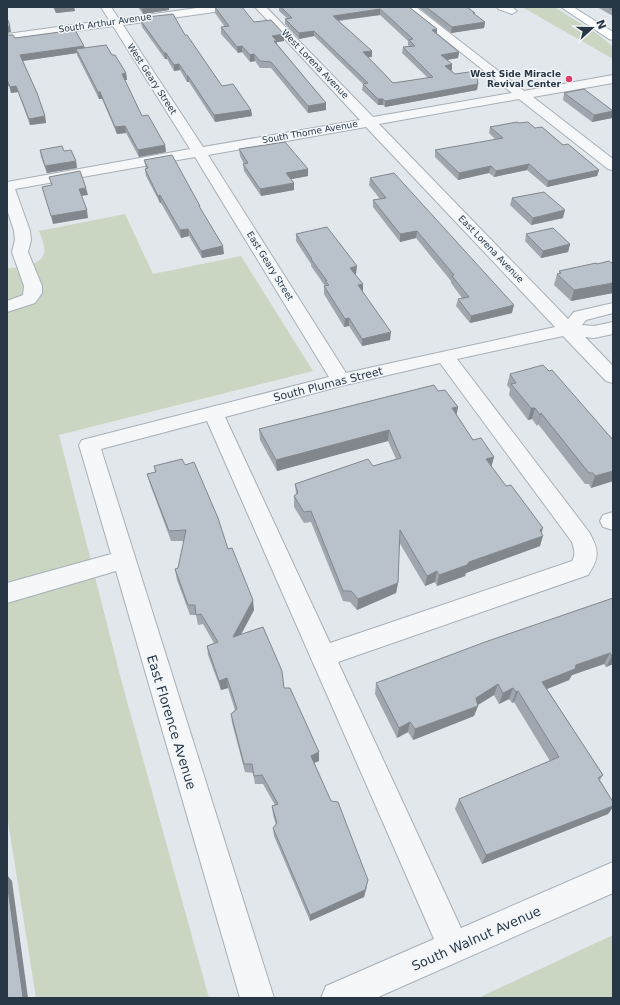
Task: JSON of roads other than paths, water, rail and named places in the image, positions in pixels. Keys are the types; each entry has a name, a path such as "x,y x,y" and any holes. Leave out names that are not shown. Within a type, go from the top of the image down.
{"main road":[{"path":"566,7 613,37"}],"street":[{"name":"West Geary Street","path":"106,7 199,152"},
{"name":"South Arthur Avenue","path":"7,37 228,7"},
{"name":"West Lorena Avenue","path":"260,7 369,122"},
{"path":"410,7 613,166"},
{"path":"502,7 512,11"},
{"name":"South Thorne Avenue","path":"7,187 613,79"},
{"name":"East Lorena Avenue","path":"369,122 569,329 613,377"},
{"name":"East Geary Street","path":"199,152 341,380"},
{"path":"7,187 22,231 23,240 20,252 33,286 33,293 29,299 7,307"},
{"path":"569,329 580,316 613,308"},
{"name":"South Plumas Street","path":"89,445 341,380 445,356 569,329 594,332 613,328"},
{"path":"322,657 580,568 586,560 586,549 581,538 445,356"},
{"path":"213,413 454,948"},
{"name":"East Florence Avenue","path":"89,445 122,560 257,998"},
{"path":"7,593 122,560"},
{"name":"South Walnut Avenue","path":"338,998 613,877"}],"place":[{"name":"West Side Miracle Revival Center","path":"569,79"}]}
